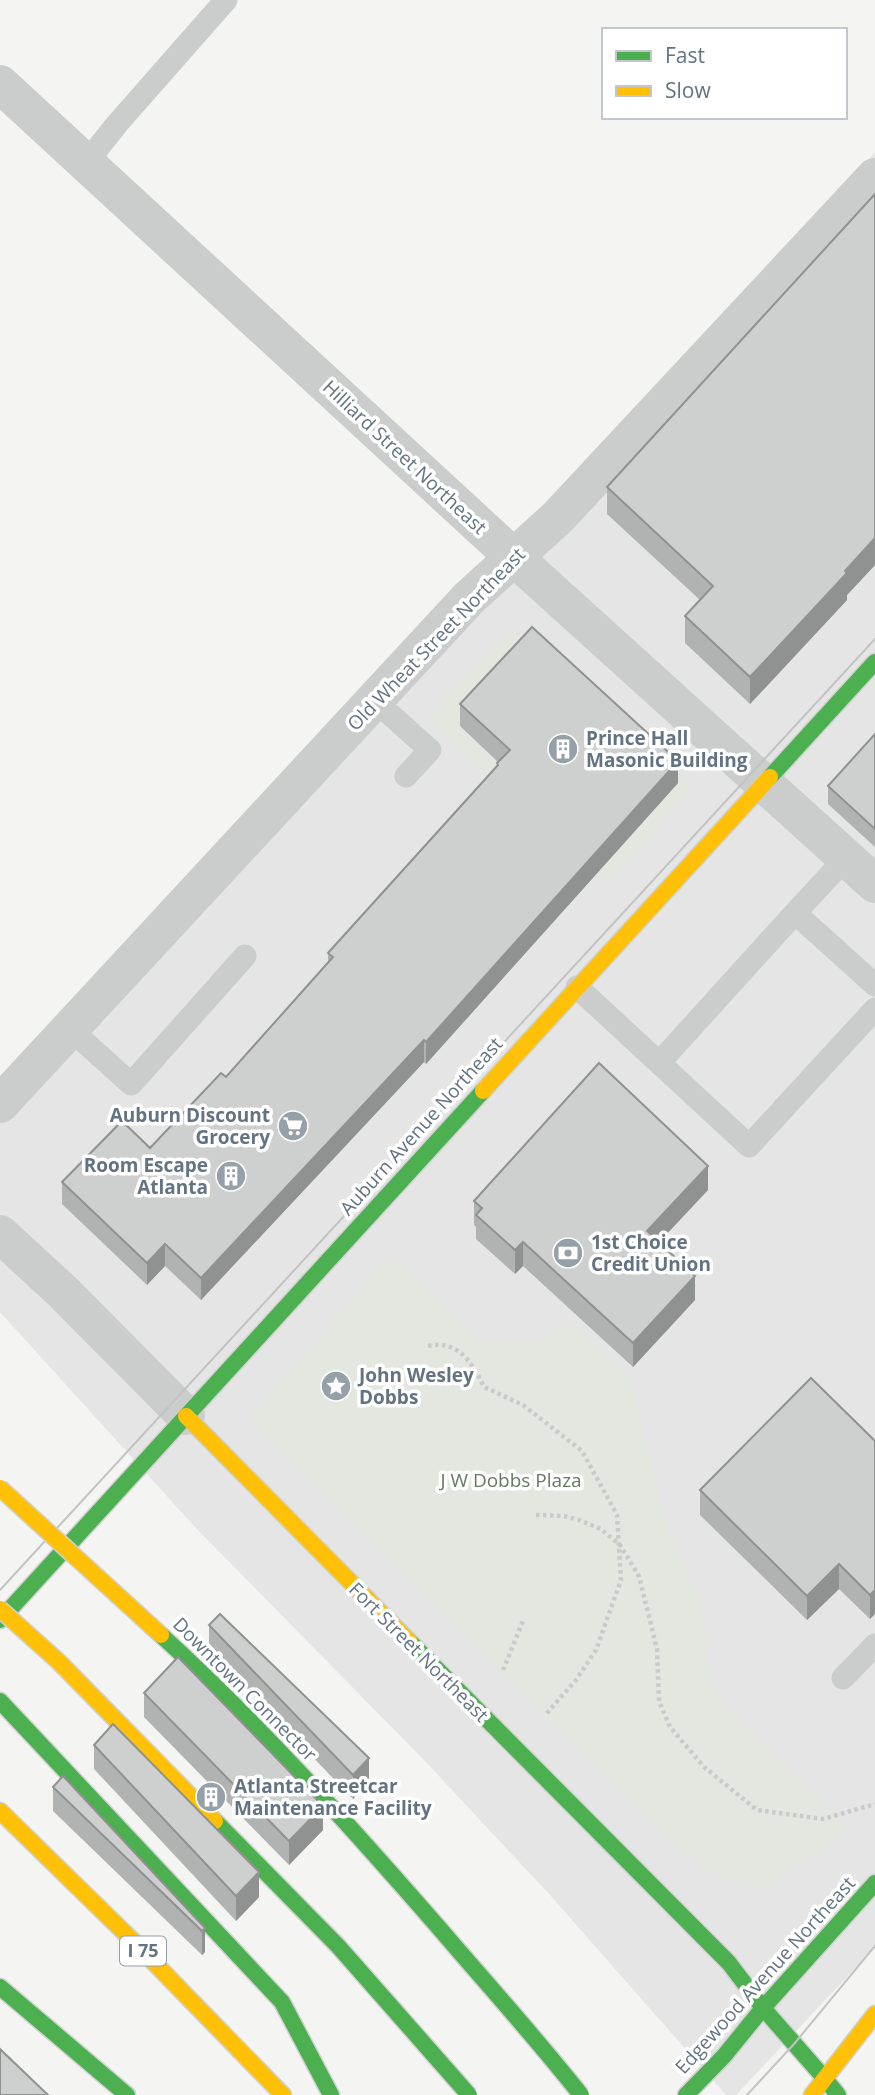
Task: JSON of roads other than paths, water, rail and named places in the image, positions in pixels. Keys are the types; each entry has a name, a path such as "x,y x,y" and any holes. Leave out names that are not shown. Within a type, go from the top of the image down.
{"main road":[{"name":"Auburn Avenue Northeast","path":"0,1620 764,782 872,671"},
{"name":"Fort Street Northeast","path":"186,1416 729,1963 763,2008 838,2095"},
{"name":"Downtown Connector","path":"0,1488 210,1681 302,1775 411,1896 581,2095"},
{"path":"0,1609 59,1662 338,1946 469,2095"},
{"path":"0,1701 282,2002 331,2095"},
{"name":"I 75","path":"0,1811 131,1939 283,2095"},
{"name":"Edgewood Avenue Northeast","path":"686,2095 724,2056 763,2008 875,1883"},
{"path":"0,1987 128,2095"},
{"path":"812,2095 875,2014"}],"street":[{"name":"Hilliard Street Northeast","path":"0,84 513,557 875,884"},
{"name":"Old Wheat Street Northeast","path":"0,1104 469,598 558,517 875,177"},
{"name":"Fort Street Northeast","path":"0,1234 63,1292 186,1416"}],"lane":[{"path":"86,163 226,0"},
{"path":"374,700 429,750 407,776"},
{"path":"659,1063 846,858"},
{"path":"795,913 875,985"},
{"path":"70,1029 131,1084 245,956"},
{"path":"577,987 749,1146 875,1009"},
{"path":"843,1678 872,1655"}],"tram line":[{"path":"0,1590 875,639"},
{"path":"747,2095 794,2044 875,1946"}],"place":[{"name":"Prince Hall Masonic Building","path":"563,749"},
{"name":"Auburn Discount Grocery","path":"293,1126"},
{"name":"Room Escape Atlanta","path":"231,1176"},
{"name":"1st Choice Credit Union","path":"568,1253"},
{"name":"John Wesley Dobbs","path":"336,1386"},
{"name":"Atlanta Streetcar Maintenance Facility","path":"211,1797"}],"park label":[{"name":"J W Dobbs Plaza","path":"511,1480"}]}
